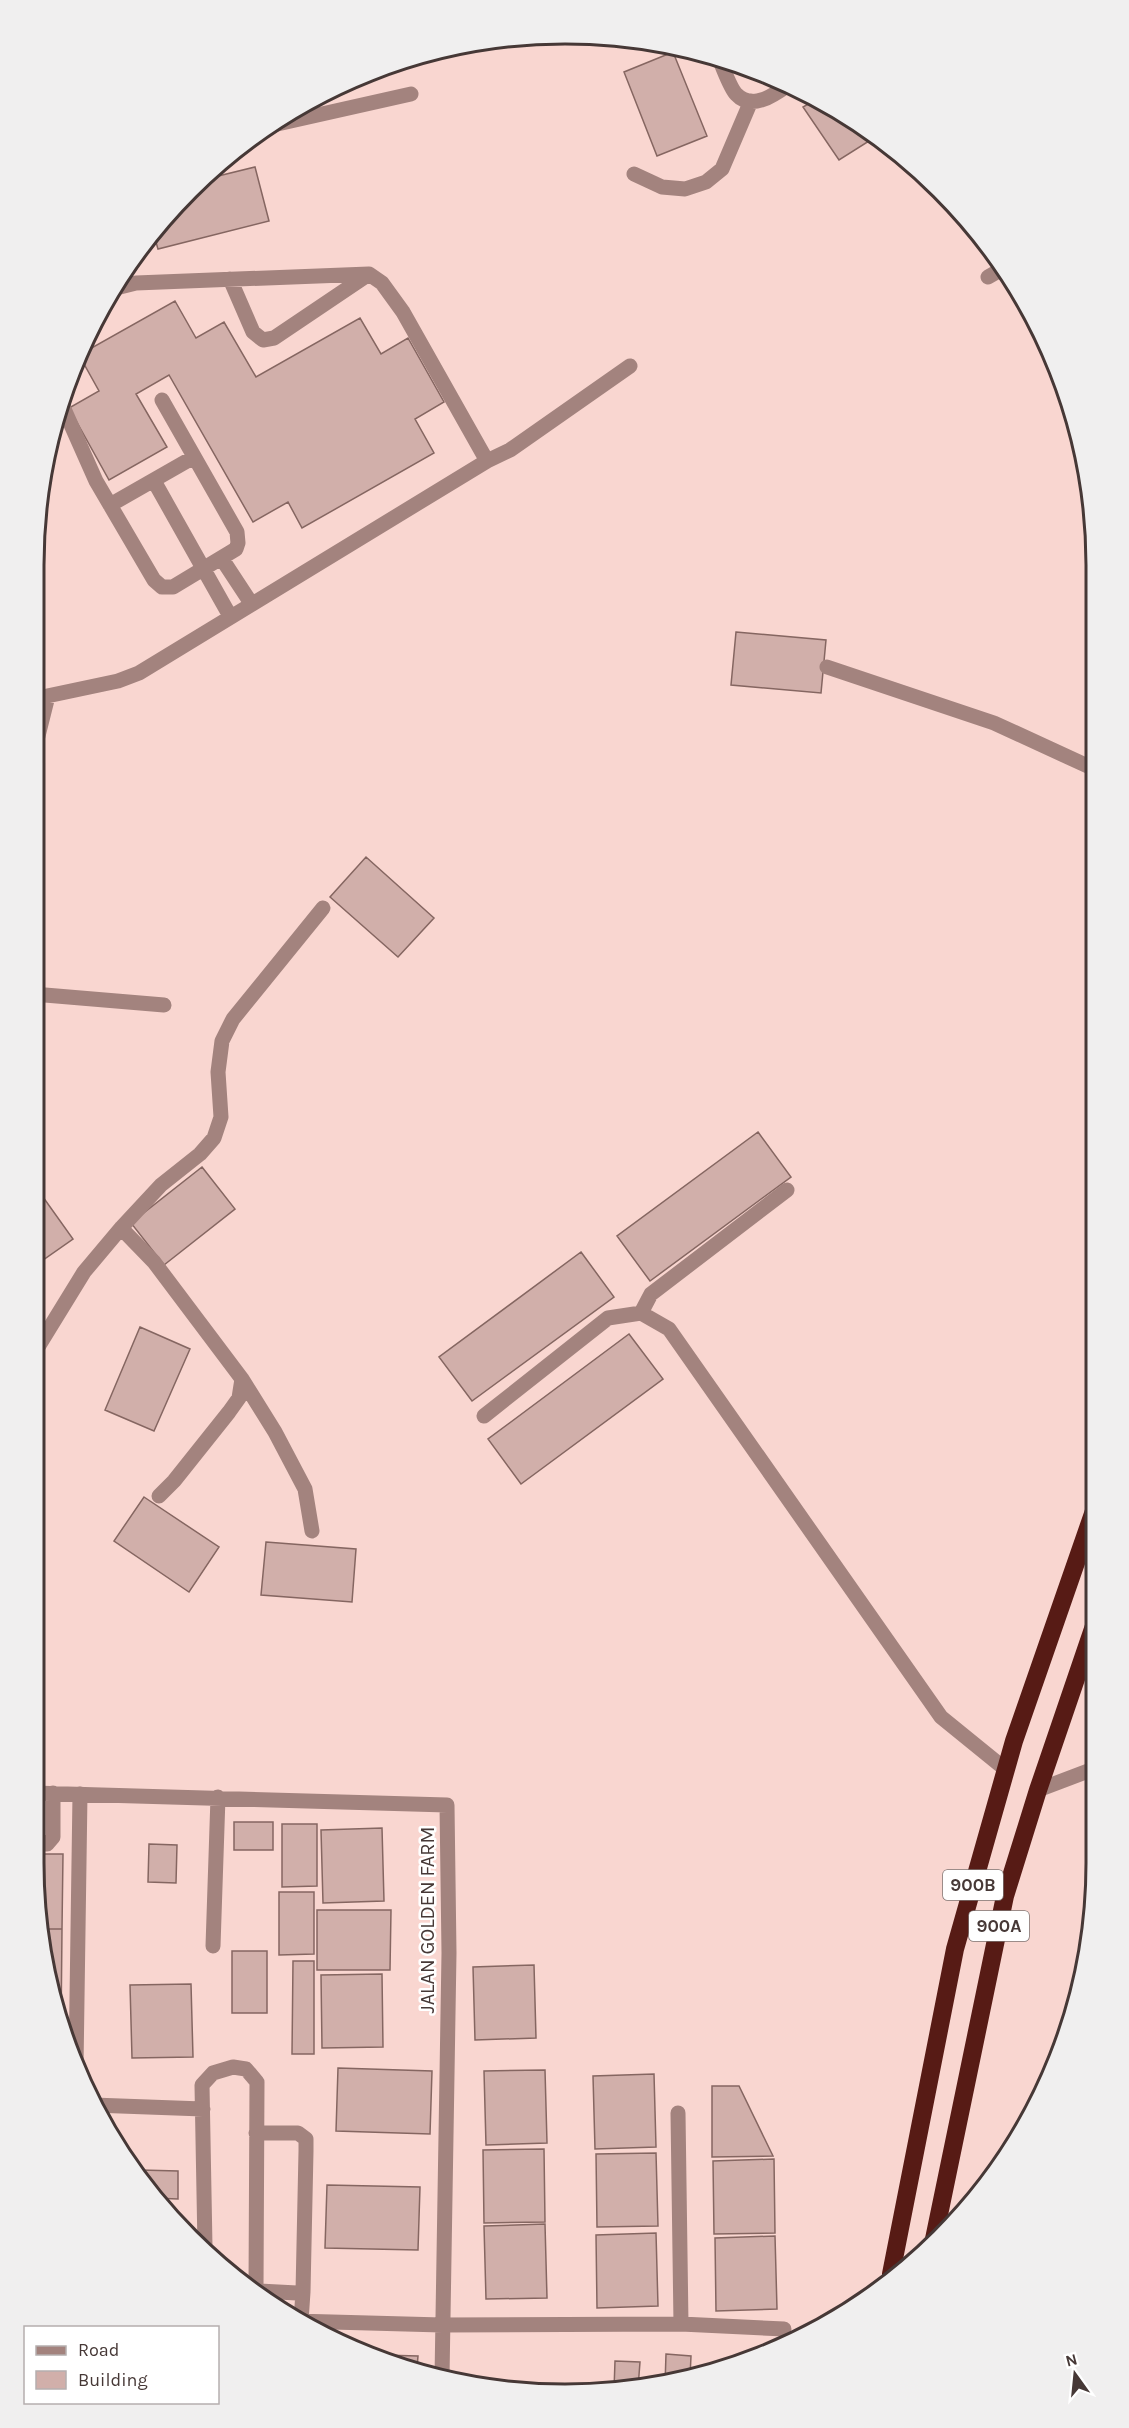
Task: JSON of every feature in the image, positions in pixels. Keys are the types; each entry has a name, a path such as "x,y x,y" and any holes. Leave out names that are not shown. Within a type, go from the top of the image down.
{"highway":[{"name":"900B","path":"892,2268 955,1949 1023,1711 1086,1533"},
{"name":"900A","path":"936,2229 1005,1896 1086,1649"}],"street":[{"path":"724,68 736,94 751,102 767,99 780,90"},
{"path":"291,121 411,94"},
{"path":"634,174 662,187 685,189 706,182 722,169 751,102"},
{"path":"988,277 996,272"},
{"path":"230,279 253,332 263,340 274,338 369,274"},
{"path":"124,286 136,283 369,274 382,283 403,312 487,461"},
{"path":"44,697 118,681 139,673 487,461 510,450 630,366"},
{"path":"66,414 96,481 154,580 162,587 173,586 222,559 236,549 238,543 237,532 162,400"},
{"path":"110,505 195,457"},
{"path":"154,481 230,616"},
{"path":"222,559 251,603"},
{"path":"827,668 994,723 1086,765"},
{"path":"44,1337 84,1272 121,1227 161,1185 200,1154 214,1138 222,1117 218,1072 222,1041 233,1019 323,908"},
{"path":"44,995 164,1005"},
{"path":"641,1313 651,1294 787,1191"},
{"path":"121,1227 154,1262 242,1379 275,1432 305,1489 312,1531"},
{"path":"484,1416 608,1318 641,1313 669,1329 941,1717 1005,1769"},
{"path":"159,1496 174,1481 239,1398 242,1379"},
{"path":"1038,1790 1086,1772"},
{"name":"JALAN GOLDEN FARM","path":"44,1793 447,1805 449,1953 442,2370"},
{"path":"44,1844 47,1844 53,1837 52,1793"},
{"path":"76,2045 80,1794"},
{"path":"213,1946 218,1797"},
{"path":"205,2240 202,2085 213,2073 233,2067 246,2069 257,2082 257,2284"},
{"path":"103,2105 204,2109"},
{"path":"678,2113 681,2324"},
{"path":"256,2133 298,2133 306,2139 303,2292 300,2312"},
{"path":"266,2291 303,2292"},
{"path":"316,2322 442,2325 681,2324 784,2329"}],"building":[{"path":"667,54 675,56 707,136 657,156 624,72"},
{"path":"808,104 869,141 839,160 803,107"},
{"path":"255,167 269,221 158,249 156,241 196,196 218,176"},
{"path":"175,301 196,338 224,322 256,377 360,318 381,354 408,338 444,402 415,419 434,453 302,528 288,502 253,522 169,375 136,394 167,447 109,480 69,408 99,391 84,363 90,349"},
{"path":"736,632 826,640 821,693 731,685"},
{"path":"366,857 434,918 398,957 330,897"},
{"path":"758,1132 791,1177 650,1281 617,1236"},
{"path":"202,1167 235,1209 164,1265 131,1223"},
{"path":"44,1198 73,1239 44,1259"},
{"path":"581,1252 614,1297 472,1401 439,1357"},
{"path":"140,1327 190,1349 154,1431 105,1410"},
{"path":"629,1334 663,1379 521,1484 488,1439"},
{"path":"144,1497 219,1547 189,1592 114,1541"},
{"path":"266,1542 356,1549 352,1602 261,1595"},
{"path":"234,1822 273,1822 273,1850 234,1850"},
{"path":"282,1824 317,1824 317,1886 282,1887"},
{"path":"382,1828 384,1901 323,1903 321,1830"},
{"path":"149,1844 177,1845 176,1883 148,1882"},
{"path":"44,1854 63,1854 62,1929 48,1929"},
{"path":"279,1892 314,1892 314,1954 279,1955"},
{"path":"317,1910 391,1910 390,1970 317,1970"},
{"path":"48,1929 62,1929 61,1999"},
{"path":"232,1951 267,1951 267,2013 232,2013"},
{"path":"293,1961 314,1961 314,2054 292,2054"},
{"path":"534,1965 536,2038 475,2040 473,1967"},
{"path":"382,1974 383,2047 322,2048 321,1975"},
{"path":"191,1984 193,2057 132,2058 130,1985"},
{"path":"338,2068 432,2071 430,2134 336,2131"},
{"path":"545,2070 547,2143 486,2145 484,2071"},
{"path":"654,2074 656,2147 595,2149 593,2076"},
{"path":"712,2086 739,2086 773,2156 712,2157"},
{"path":"544,2149 545,2222 484,2223 483,2150"},
{"path":"656,2153 658,2226 597,2227 596,2154"},
{"path":"774,2159 775,2233 714,2234 713,2161"},
{"path":"143,2170 178,2171 178,2199 166,2199"},
{"path":"327,2185 420,2187 418,2250 325,2248"},
{"path":"545,2224 547,2298 486,2299 484,2226"},
{"path":"656,2233 658,2306 597,2308 596,2235"},
{"path":"775,2236 777,2309 716,2311 715,2238"},
{"path":"666,2354 691,2356 690,2369 665,2374"},
{"path":"392,2355 418,2356 417,2363"},
{"path":"615,2361 640,2362 639,2379 614,2382"}]}
